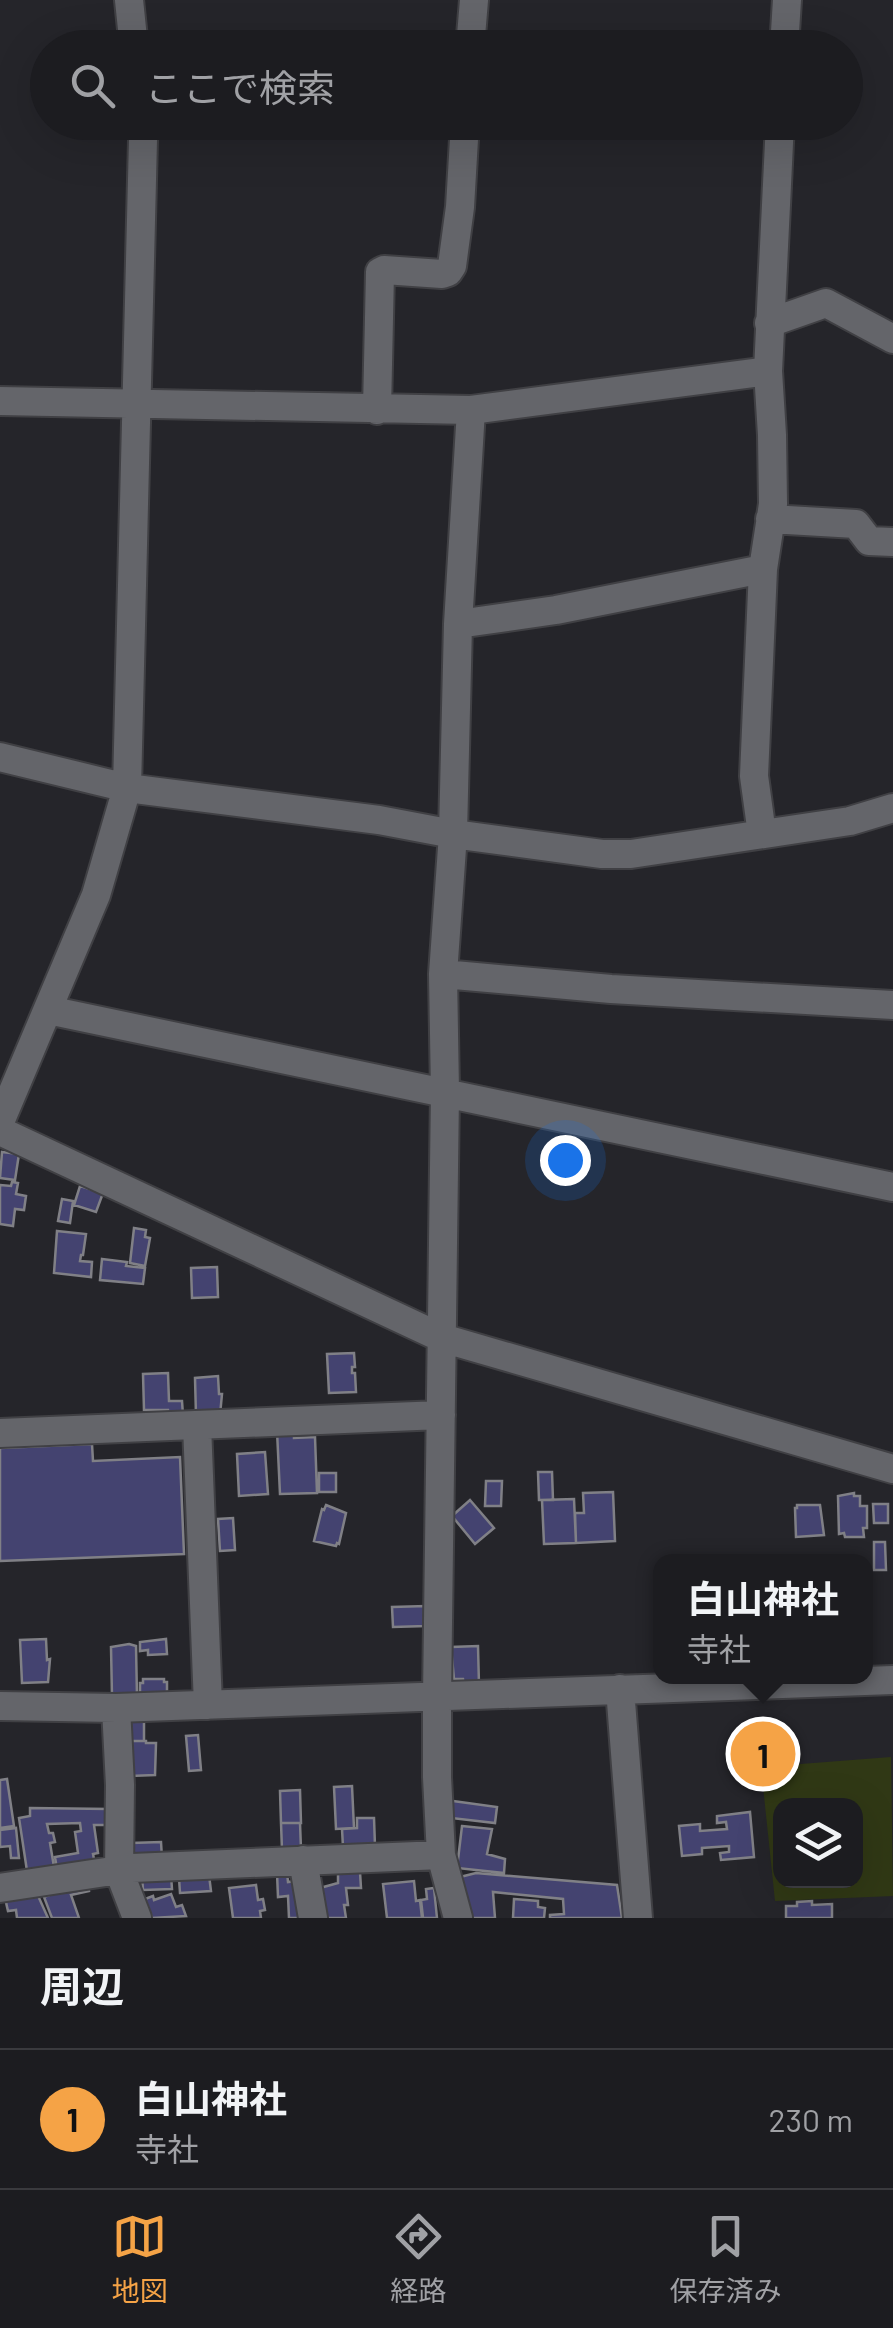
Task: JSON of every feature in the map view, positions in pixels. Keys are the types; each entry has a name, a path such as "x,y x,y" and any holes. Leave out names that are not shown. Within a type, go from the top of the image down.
{"street":[{"path":"130,0 132,30"},
{"path":"472,30 474,0"},
{"path":"785,30 787,0"},
{"path":"0,1122 96,895 127,788 141,140"},
{"path":"377,410 380,272 442,274 452,266 464,140"},
{"path":"762,834 754,776 763,569 773,504 768,371 779,140"},
{"path":"769,323 826,303 893,339"},
{"path":"0,401 471,410 768,371"},
{"path":"458,1918 441,1855 438,1796 443,974 453,834 458,624 471,410"},
{"path":"770,519 856,524 869,540 893,542"},
{"path":"458,624 556,610 763,569"},
{"path":"0,758 127,788 602,854 632,854 850,821 893,808"},
{"path":"443,974 629,990 893,1005"},
{"path":"48,1010 893,1187"},
{"path":"0,1131 442,1338 893,1469"},
{"path":"0,1433 441,1415"},
{"path":"197,1425 208,1705"},
{"path":"0,1706 116,1708 756,1684"},
{"path":"620,1688 638,1918"},
{"path":"116,1708 119,1871 137,1918"},
{"path":"0,1888 132,1868 441,1855"},
{"path":"303,1860 314,1918"}],"green space":[{"path":"891,1757 893,1896 775,1901 774,1888 863,1888 863,1798 773,1798 773,1882 761,1767"}],"building":[{"path":"2,1152 19,1154 15,1180 0,1178"},
{"path":"12,1182 18,1183 16,1194 26,1196 24,1210 15,1209 13,1226 0,1224 0,1185 11,1186"},
{"path":"80,1186 103,1193 96,1212 74,1205"},
{"path":"62,1199 73,1201 70,1223 58,1221"},
{"path":"134,1228 146,1230 145,1237 150,1238 145,1266 130,1263"},
{"path":"57,1231 86,1234 80,1261 92,1262 91,1277 54,1273"},
{"path":"102,1259 145,1268 143,1284 100,1280"},
{"path":"217,1267 218,1297 192,1298 191,1268"},
{"path":"354,1353 352,1373 356,1392 329,1393 327,1354"},
{"path":"168,1373 169,1401 182,1401 183,1415 169,1416 168,1410 144,1410 143,1374"},
{"path":"218,1376 222,1394 220,1415 196,1416 195,1378"},
{"path":"294,1430 294,1438 315,1437 317,1493 280,1494 277,1431"},
{"path":"92,1444 93,1461 180,1457 184,1554 0,1561 0,1448"},
{"path":"265,1452 268,1494 239,1496 237,1454"},
{"path":"538,1472 552,1472 553,1500 539,1500"},
{"path":"319,1473 336,1473 336,1492 319,1492"},
{"path":"486,1481 502,1481 501,1506 485,1506"},
{"path":"613,1492 615,1541 576,1543 575,1513 584,1513 583,1493"},
{"path":"838,1496 860,1496 860,1506 867,1506 864,1537 839,1534"},
{"path":"574,1499 576,1543 544,1544 542,1500"},
{"path":"470,1500 494,1528 475,1544 452,1516"},
{"path":"873,1504 888,1504 888,1523 874,1523"},
{"path":"326,1505 346,1513 336,1546 314,1541"},
{"path":"797,1505 820,1505 824,1535 796,1537"},
{"path":"233,1518 235,1550 220,1551 218,1519"},
{"path":"874,1542 885,1542 886,1570 874,1570"},
{"path":"426,1606 426,1626 393,1627 392,1607"},
{"path":"46,1639 47,1660 50,1659 48,1682 22,1683 20,1640"},
{"path":"166,1639 167,1654 148,1655 148,1650 140,1651 140,1642"},
{"path":"136,1646 137,1697 112,1697 111,1647"},
{"path":"478,1646 479,1685 464,1686 463,1679 454,1679 451,1647"},
{"path":"143,1679 164,1679 167,1696 140,1697"},
{"path":"144,1718 144,1741 131,1741 130,1719"},
{"path":"198,1735 201,1770 189,1771 186,1736"},
{"path":"126,1741 156,1743 155,1775 130,1776"},
{"path":"7,1779 14,1826 0,1828 0,1780"},
{"path":"352,1786 354,1828 336,1829 334,1787"},
{"path":"300,1790 301,1823 281,1823 280,1791"},
{"path":"453,1801 497,1807 495,1823 451,1818"},
{"path":"30,1808 109,1809 110,1825 94,1825 96,1869 58,1876 55,1857 78,1853 75,1832 81,1831 80,1823 47,1824 55,1842 50,1843 54,1867 27,1871 19,1818 30,1816"},
{"path":"750,1812 754,1857 721,1860 720,1853 729,1852 729,1846 702,1848 702,1854 682,1856 679,1826 700,1824 700,1831 727,1829 726,1822 717,1823 717,1816"},
{"path":"357,1818 374,1818 375,1846 343,1847 342,1829 357,1828"},
{"path":"281,1823 300,1823 301,1849 282,1850"},
{"path":"462,1826 492,1829 487,1854 505,1859 504,1873 457,1868"},
{"path":"16,1828 19,1858 11,1858 10,1846 0,1847 0,1830"},
{"path":"161,1842 162,1858 132,1855 131,1843"},
{"path":"287,1872 288,1882 303,1880 309,1918 289,1918 288,1896 278,1897 277,1873"},
{"path":"338,1872 360,1872 361,1888 346,1888 346,1918 324,1918 320,1888 338,1883"},
{"path":"476,1873 617,1885 622,1918 550,1918 564,1914 563,1899 493,1892 495,1918 469,1918 460,1877"},
{"path":"171,1875 172,1889 143,1890 142,1876"},
{"path":"209,1875 211,1891 180,1893 179,1878"},
{"path":"88,1880 89,1891 71,1895 79,1918 52,1918 44,1897"},
{"path":"414,1881 422,1918 387,1918 383,1884"},
{"path":"256,1885 258,1900 263,1899 265,1910 260,1911 261,1918 233,1918 229,1888"},
{"path":"434,1888 437,1918 423,1918 421,1900 427,1899 426,1889"},
{"path":"35,1889 48,1918 17,1918 16,1910 8,1911 5,1898"},
{"path":"171,1894 176,1907 182,1905 186,1916 152,1918 145,1899"},
{"path":"514,1899 538,1901 538,1907 545,1908 544,1918 513,1918"},
{"path":"812,1901 812,1905 832,1904 832,1918 786,1918 786,1906"}],"place":[{"name":"白山神社","path":"763,1754"}]}
